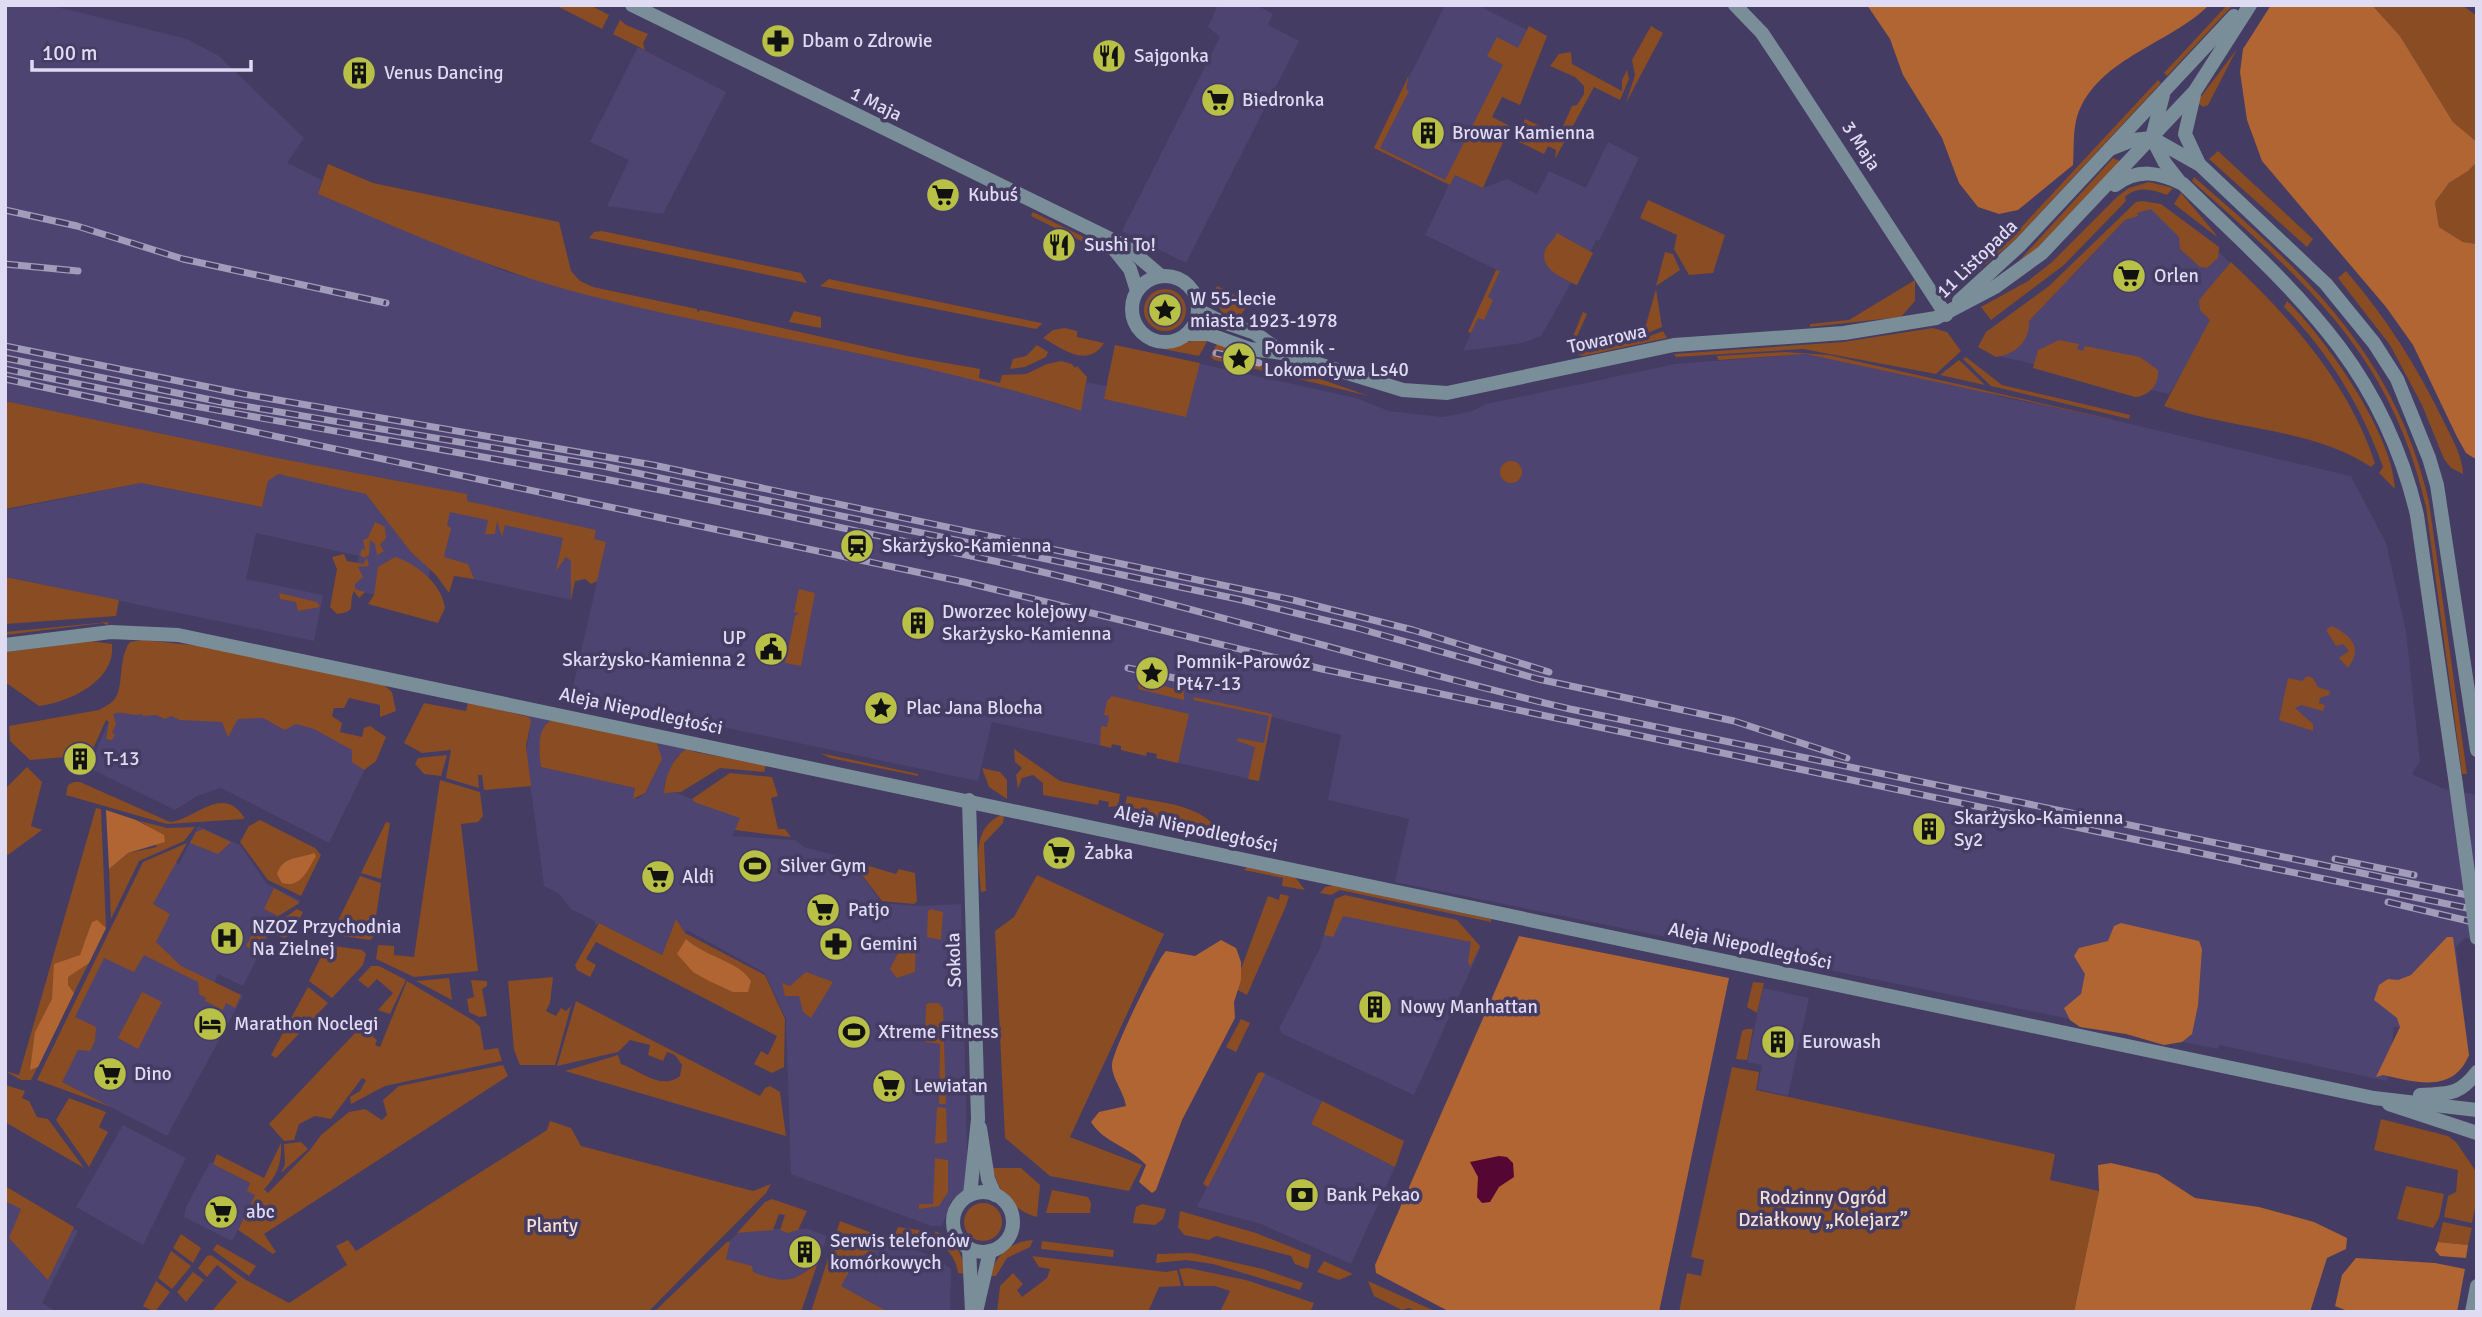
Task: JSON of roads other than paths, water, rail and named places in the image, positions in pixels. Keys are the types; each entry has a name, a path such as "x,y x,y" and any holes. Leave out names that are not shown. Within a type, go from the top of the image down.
{"street":[{"name":"1 Maja","path":"632,5 1133,251 1161,276"},
{"name":"3 Maja","path":"1735,5 1774,51 1946,315"},
{"name":"11 Listopada","path":"1946,315 2020,245 2247,5"},
{"name":"11 Listopada","path":"1946,315 2015,274 2042,253 2096,198 2195,91 2247,5"},
{"path":"2166,89 2152,138 2165,163 2323,323 2350,359 2385,423 2407,474 2417,515 2477,938"},
{"path":"2195,91 2185,134 2200,165"},
{"path":"2110,149 2133,140 2152,138 2200,165 2326,284 2374,343 2397,379 2414,417 2437,485 2477,750"},
{"path":"2096,198 2133,175 2154,173 2183,184"},
{"name":"1 Maja","path":"1103,237 1126,262 1134,275 1137,291"},
{"path":"1161,276 1175,277 1188,285 1196,296 1199,310 1195,323 1187,334 1169,342 1156,341 1144,335 1135,325 1131,312 1137,291 1147,281 1161,276"},
{"name":"Towarowa","path":"1199,310 1220,321 1255,333 1282,353"},
{"name":"Towarowa","path":"1187,334 1208,334 1250,349 1282,353 1403,390 1447,393 1665,347 1844,333 1908,325 1946,315"},
{"name":"Aleja Niepodległości","path":"5,645 111,632 178,635 2374,1098 2477,1132"},
{"name":"Sokola","path":"969,800 978,1119 970,1195"},
{"path":"2406,1100 2423,1094 2437,1096 2452,1093 2466,1085 2477,1072"},
{"name":"Aleja Niepodległości","path":"2374,1098 2477,1110"},
{"name":"Sokola","path":"978,1119 990,1185 995,1195"},
{"path":"2477,1120 2477,1132"},
{"path":"982,1192 995,1195 1008,1206 1012,1227 1005,1242 990,1251 969,1248 957,1236 953,1224 957,1207 970,1195 982,1192"},
{"path":"969,1248 974,1312"},
{"path":"974,1312 990,1251"},
{"path":"2472,1312 2477,1286"}],"railway":[{"path":"5,210 77,226 183,259 386,303"},
{"path":"5,264 78,271"},
{"path":"5,346 243,394 653,465 1293,600 1413,630 1549,672"},
{"path":"1216,353 1259,363"},
{"path":"5,358 226,403 603,466 1242,600 1357,628 1538,679 1734,721 1847,758"},
{"path":"5,369 599,478 820,523 1059,576 1570,709 2477,897"},
{"path":"5,379 964,582 1322,669 2257,865"},
{"path":"1128,668 1179,679"},
{"path":"2335,859 2414,875"},
{"path":"2247,863 2477,910"},
{"path":"2388,902 2477,923"}],"place":[{"name":"Dbam o Zdrowie","path":"778,41"},
{"name":"Sajgonka","path":"1109,56"},
{"name":"Venus Dancing","path":"359,73"},
{"name":"Biedronka","path":"1218,100"},
{"name":"Browar Kamienna","path":"1428,133"},
{"name":"Kubuś","path":"943,195"},
{"name":"Sushi To!","path":"1059,245"},
{"name":"Orlen","path":"2129,276"},
{"name":"W 55-lecie miasta 1923-1978","path":"1165,310"},
{"name":"Pomnik - Lokomotywa Ls40","path":"1239,359"},
{"name":"Skarżysko-Kamienna","path":"857,546"},
{"name":"Dworzec kolejowy Skarżysko-Kamienna","path":"918,623"},
{"name":"UP Skarżysko-Kamienna 2","path":"771,649"},
{"name":"Pomnik-Parowóz Pt47-13","path":"1152,673"},
{"name":"Plac Jana Blocha","path":"881,708"},
{"name":"T-13","path":"80,759"},
{"name":"Skarżysko-Kamienna Sy2","path":"1929,829"},
{"name":"Żabka","path":"1059,853"},
{"name":"Silver Gym","path":"755,866"},
{"name":"Aldi","path":"658,877"},
{"name":"Patjo","path":"823,910"},
{"name":"NZOZ Przychodnia Na Zielnej","path":"227,938"},
{"name":"Gemini","path":"836,944"},
{"name":"Nowy Manhattan","path":"1375,1007"},
{"name":"Marathon Noclegi","path":"210,1024"},
{"name":"Xtreme Fitness","path":"854,1032"},
{"name":"Eurowash","path":"1778,1042"},
{"name":"Dino","path":"110,1074"},
{"name":"Lewiatan","path":"889,1086"},
{"name":"Bank Pekao","path":"1302,1195"},
{"name":"abc","path":"221,1212"},
{"name":"Serwis telefonów komórkowych","path":"805,1252"}],"park label":[{"name":"Rodzinny Ogród Działkowy „Kolejarz”","path":"1823,1209"},
{"name":"Planty","path":"552,1226"}]}
